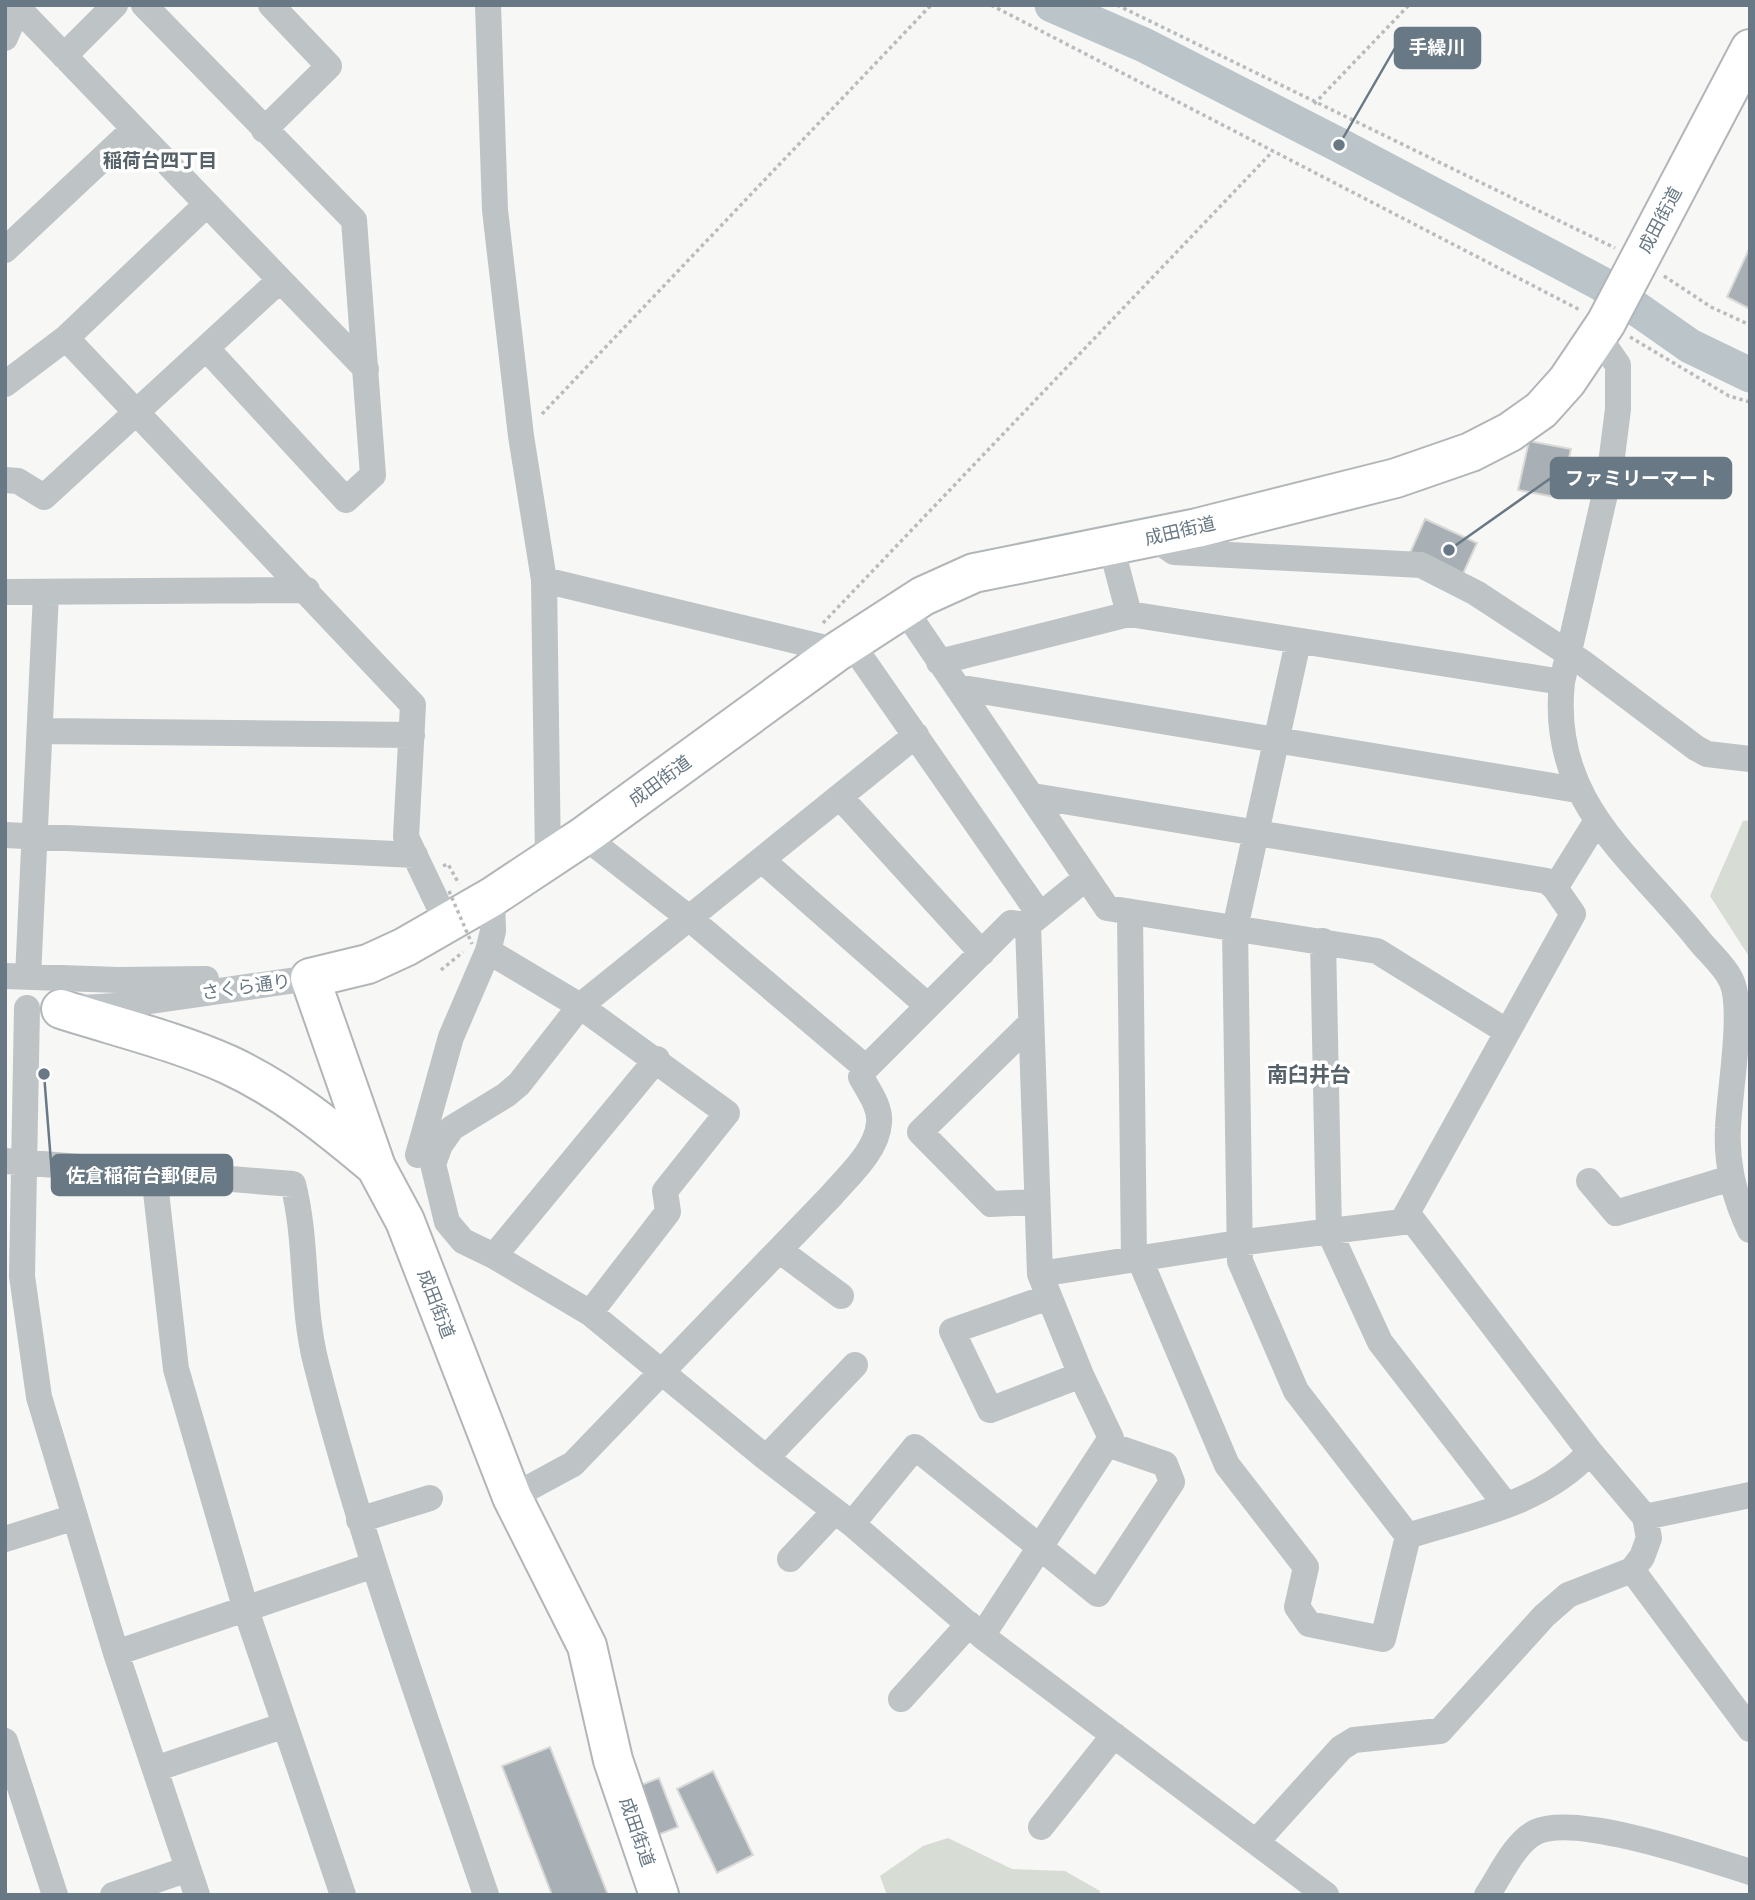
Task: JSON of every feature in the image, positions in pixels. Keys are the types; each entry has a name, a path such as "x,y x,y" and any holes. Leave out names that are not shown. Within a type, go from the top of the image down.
{"highway":[{"name":"成田街道","path":"659,1895 613,1760 587,1646 512,1497 405,1221 374,1161 310,978 368,964 464,927 492,897 584,836 831,645 974,573 1152,537 1396,478 1471,452 1510,432 1541,410 1567,381 1605,325 1750,50"},
{"path":"31,1008 180,1046 230,1066 276,1091 374,1161"}],"street":[{"path":"64,56 115,5"},
{"path":"144,5 354,220 373,475 346,500 206,348"},
{"path":"264,130 329,66 271,5"},
{"path":"488,5 495,210 521,436 544,580 548,860"},
{"path":"5,38 18,7 366,369"},
{"path":"5,250 134,129"},
{"path":"5,384 66,338 206,204"},
{"path":"5,480 18,481 44,497 280,280"},
{"path":"1605,325 1618,365 1618,409 1610,472 1562,682 1559,705 1565,751 1577,790 1595,822 1732,981 1736,1019 1727,1129 1731,1178 1750,1230"},
{"path":"66,338 413,705 406,837 415,855 464,927 657,1059 727,1113 665,1191 668,1212 590,1313"},
{"path":"1152,537 1174,552 1182,553 1404,562 1420,565 1476,593 1570,655 1696,748 1715,756 1750,758"},
{"path":"1111,546 1129,614"},
{"path":"544,580 831,645 916,735 1034,920 1030,1024 1036,1202 1044,1285 1081,1375 1090,1389 1111,1438 1039,1546 975,1630 901,1699"},
{"path":"5,592 307,590"},
{"path":"17,976 34,836 46,593"},
{"path":"903,607 1107,908 1377,951 1506,1031"},
{"path":"939,662 1129,614 1562,682"},
{"path":"1298,642 1235,928 1240,1261 1296,1391 1408,1536"},
{"path":"957,687 1577,790"},
{"path":"41,731 412,735"},
{"path":"374,1161 426,1160 452,1128 519,1084 580,1006 916,735"},
{"path":"1033,796 1547,881 1573,914 1402,1222 1238,1243 1137,1260 1044,1285 952,1331 990,1410 1081,1375"},
{"path":"840,797 982,953"},
{"path":"1555,888 1595,822"},
{"path":"5,835 415,855"},
{"path":"584,836 689,919 866,1068"},
{"path":"762,860 928,1006"},
{"path":"512,1497 573,1464 866,1156 880,1124 877,1107 861,1077 866,1068 1011,923 1034,920 1086,878"},
{"path":"1130,913 1137,1260 1227,1465 1306,1567 1297,1606 1309,1624 1382,1639 1408,1536"},
{"path":"464,927 451,1037 426,1160 447,1222 463,1241 494,1256 590,1313 766,1458 844,1517 975,1630 1326,1895"},
{"path":"1323,942 1329,1231 1381,1342 1506,1505"},
{"name":"さくら通り","path":"17,976 118,980 310,978"},
{"name":"さくら通り","path":"31,1008 115,1006 310,978"},
{"path":"31,1008 14,1161 22,1276 29,1341 39,1397 116,1653 197,1895"},
{"path":"1030,1024 920,1132 991,1204 1036,1202"},
{"path":"494,1256 657,1059"},
{"path":"14,1161 293,1184 301,1218 304,1297 315,1359 359,1520 486,1895"},
{"path":"154,1174 176,1369 246,1610 343,1895"},
{"path":"1589,1181 1616,1213 1731,1178"},
{"path":"1256,1842 1341,1748 1354,1740 1440,1731 1544,1616 1568,1595 1632,1570 1642,1557 1649,1538 1645,1517 1590,1452 1407,1213"},
{"path":"779,1250 841,1296"},
{"path":"766,1458 855,1366"},
{"path":"790,1559 844,1517 915,1447 1098,1594 1172,1482 1165,1464 1107,1444"},
{"path":"1408,1536 1538,1494 1569,1474 1590,1452"},
{"path":"1645,1517 1750,1495"},
{"path":"359,1520 429,1499"},
{"path":"5,1539 75,1517"},
{"path":"116,1653 374,1565"},
{"path":"1632,1570 1750,1729"},
{"path":"155,1769 285,1725"},
{"path":"1041,1827 1114,1735"},
{"path":"5,1741 55,1895"},
{"path":"1487,1895 1519,1847 1537,1832 1578,1827 1658,1843 1750,1872"},
{"path":"113,1895 188,1869"}],"path":[{"path":"521,436 931,5"},
{"path":"991,5 1605,325 1730,396 1750,402"},
{"path":"1116,5 1750,325"},
{"path":"1314,104 1409,5"},
{"path":"831,645 1273,151"},
{"path":"441,970 464,927"}],"shaded area":[{"path":"1750,820 1750,958 1710,896 1743,821"},
{"path":"948,1838 1012,1869 1065,1871 1100,1891 1099,1895 887,1895 880,1876 923,1846"}],"building":[{"path":"1750,247 1750,309 1727,297"},
{"path":"1529,441 1571,449 1560,498 1518,490"},
{"path":"1425,519 1477,543 1462,576 1410,553"},
{"path":"550,1747 608,1895 552,1895 502,1766"},
{"path":"713,1771 753,1855 717,1873 677,1789"},
{"path":"659,1778 678,1827 655,1836 636,1787"}],"waterway":[{"path":"1052,5 1144,45 1600,283 1690,346 1750,375"}],"place":[{"name":"手繰川","path":"1339,145"},
{"name":"ファミリーマート","path":"1449,550"},
{"name":"佐倉稲荷台郵便局","path":"44,1074"}],"district":[{"name":"稲荷台四丁目","path":"160,160"},
{"name":"南臼井台","path":"1309,1075"}]}
